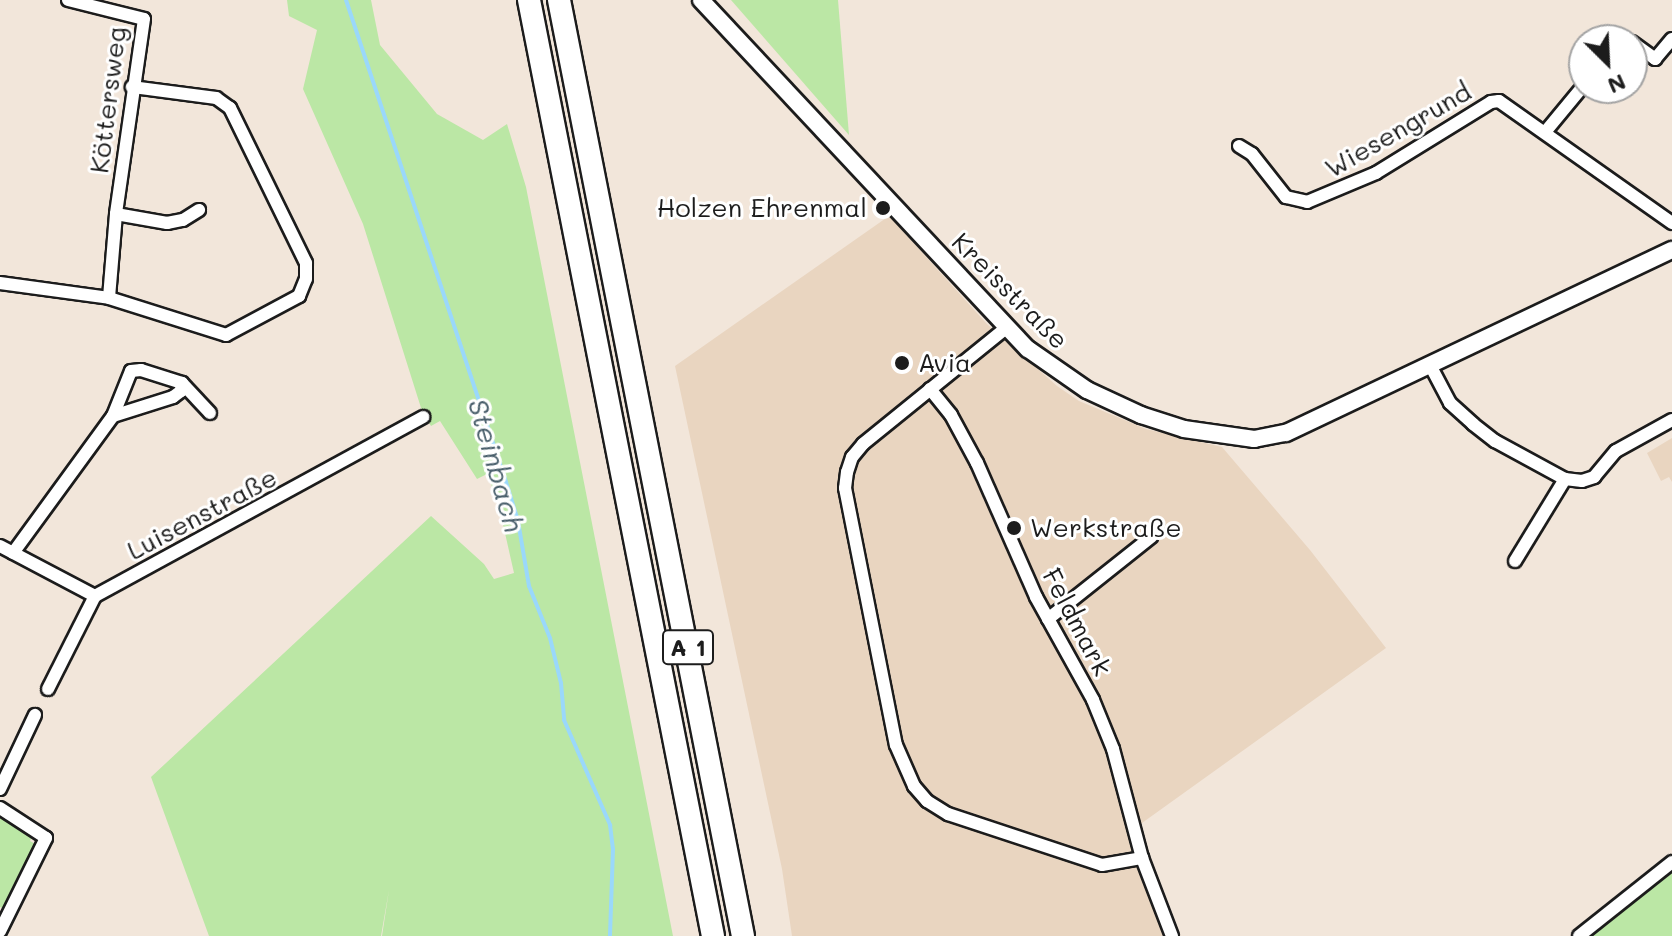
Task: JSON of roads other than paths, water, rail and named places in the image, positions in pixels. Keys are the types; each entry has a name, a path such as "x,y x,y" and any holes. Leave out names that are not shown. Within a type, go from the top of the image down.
{"highway":[{"name":"A 1","path":"529,0 713,936"},
{"name":"A 1","path":"559,0 743,936"}],"main road":[{"name":"Kreisstraße","path":"701,0 1006,328 1057,372 1118,405 1184,429 1254,439 1299,428 1672,250"}],"street":[{"name":"Köttersweg","path":"68,0 144,19 116,214 109,298"},
{"path":"1648,54 1655,59 1672,39"},
{"path":"0,283 109,298 226,335 299,296 306,279 306,263 230,108 216,98 132,87"},
{"name":"Wiesengrund","path":"1239,146 1252,154 1286,197 1307,202 1376,173 1491,102 1509,104 1672,223"},
{"path":"1546,131 1568,104"},
{"name":"Köttersweg","path":"116,214 167,223 183,220 199,210"},
{"path":"1006,328 863,444 852,457 845,488 900,761 920,793 948,814 1102,865 1142,858"},
{"path":"1430,365 1450,403 1473,424 1495,441 1565,479 1582,481 1594,477 1616,451 1672,420"},
{"path":"13,553 113,416 131,371 141,370 182,383 210,413"},
{"path":"113,416 173,397 181,391 182,383"},
{"name":"Feldmark","path":"930,389 951,415 977,463 1048,619 1104,726 1142,858 1172,936"},
{"name":"Luisenstraße","path":"95,596 423,417"},
{"path":"1515,561 1565,479"},
{"path":"1048,619 1151,537"},
{"path":"0,546 95,596 48,689"},
{"path":"0,789 35,715"},
{"path":"0,808 46,838 1,926"},
{"path":"1579,936 1672,862"}],"waterway":[{"name":"Steinbach","path":"346,0 518,521 529,586 550,638 561,683 564,720 610,825 613,849 610,936"}],"place":[{"name":"Holzen Ehrenmal","path":"883,208"},
{"name":"Avia","path":"902,363"},
{"name":"Werkstraße","path":"1014,528"}]}
